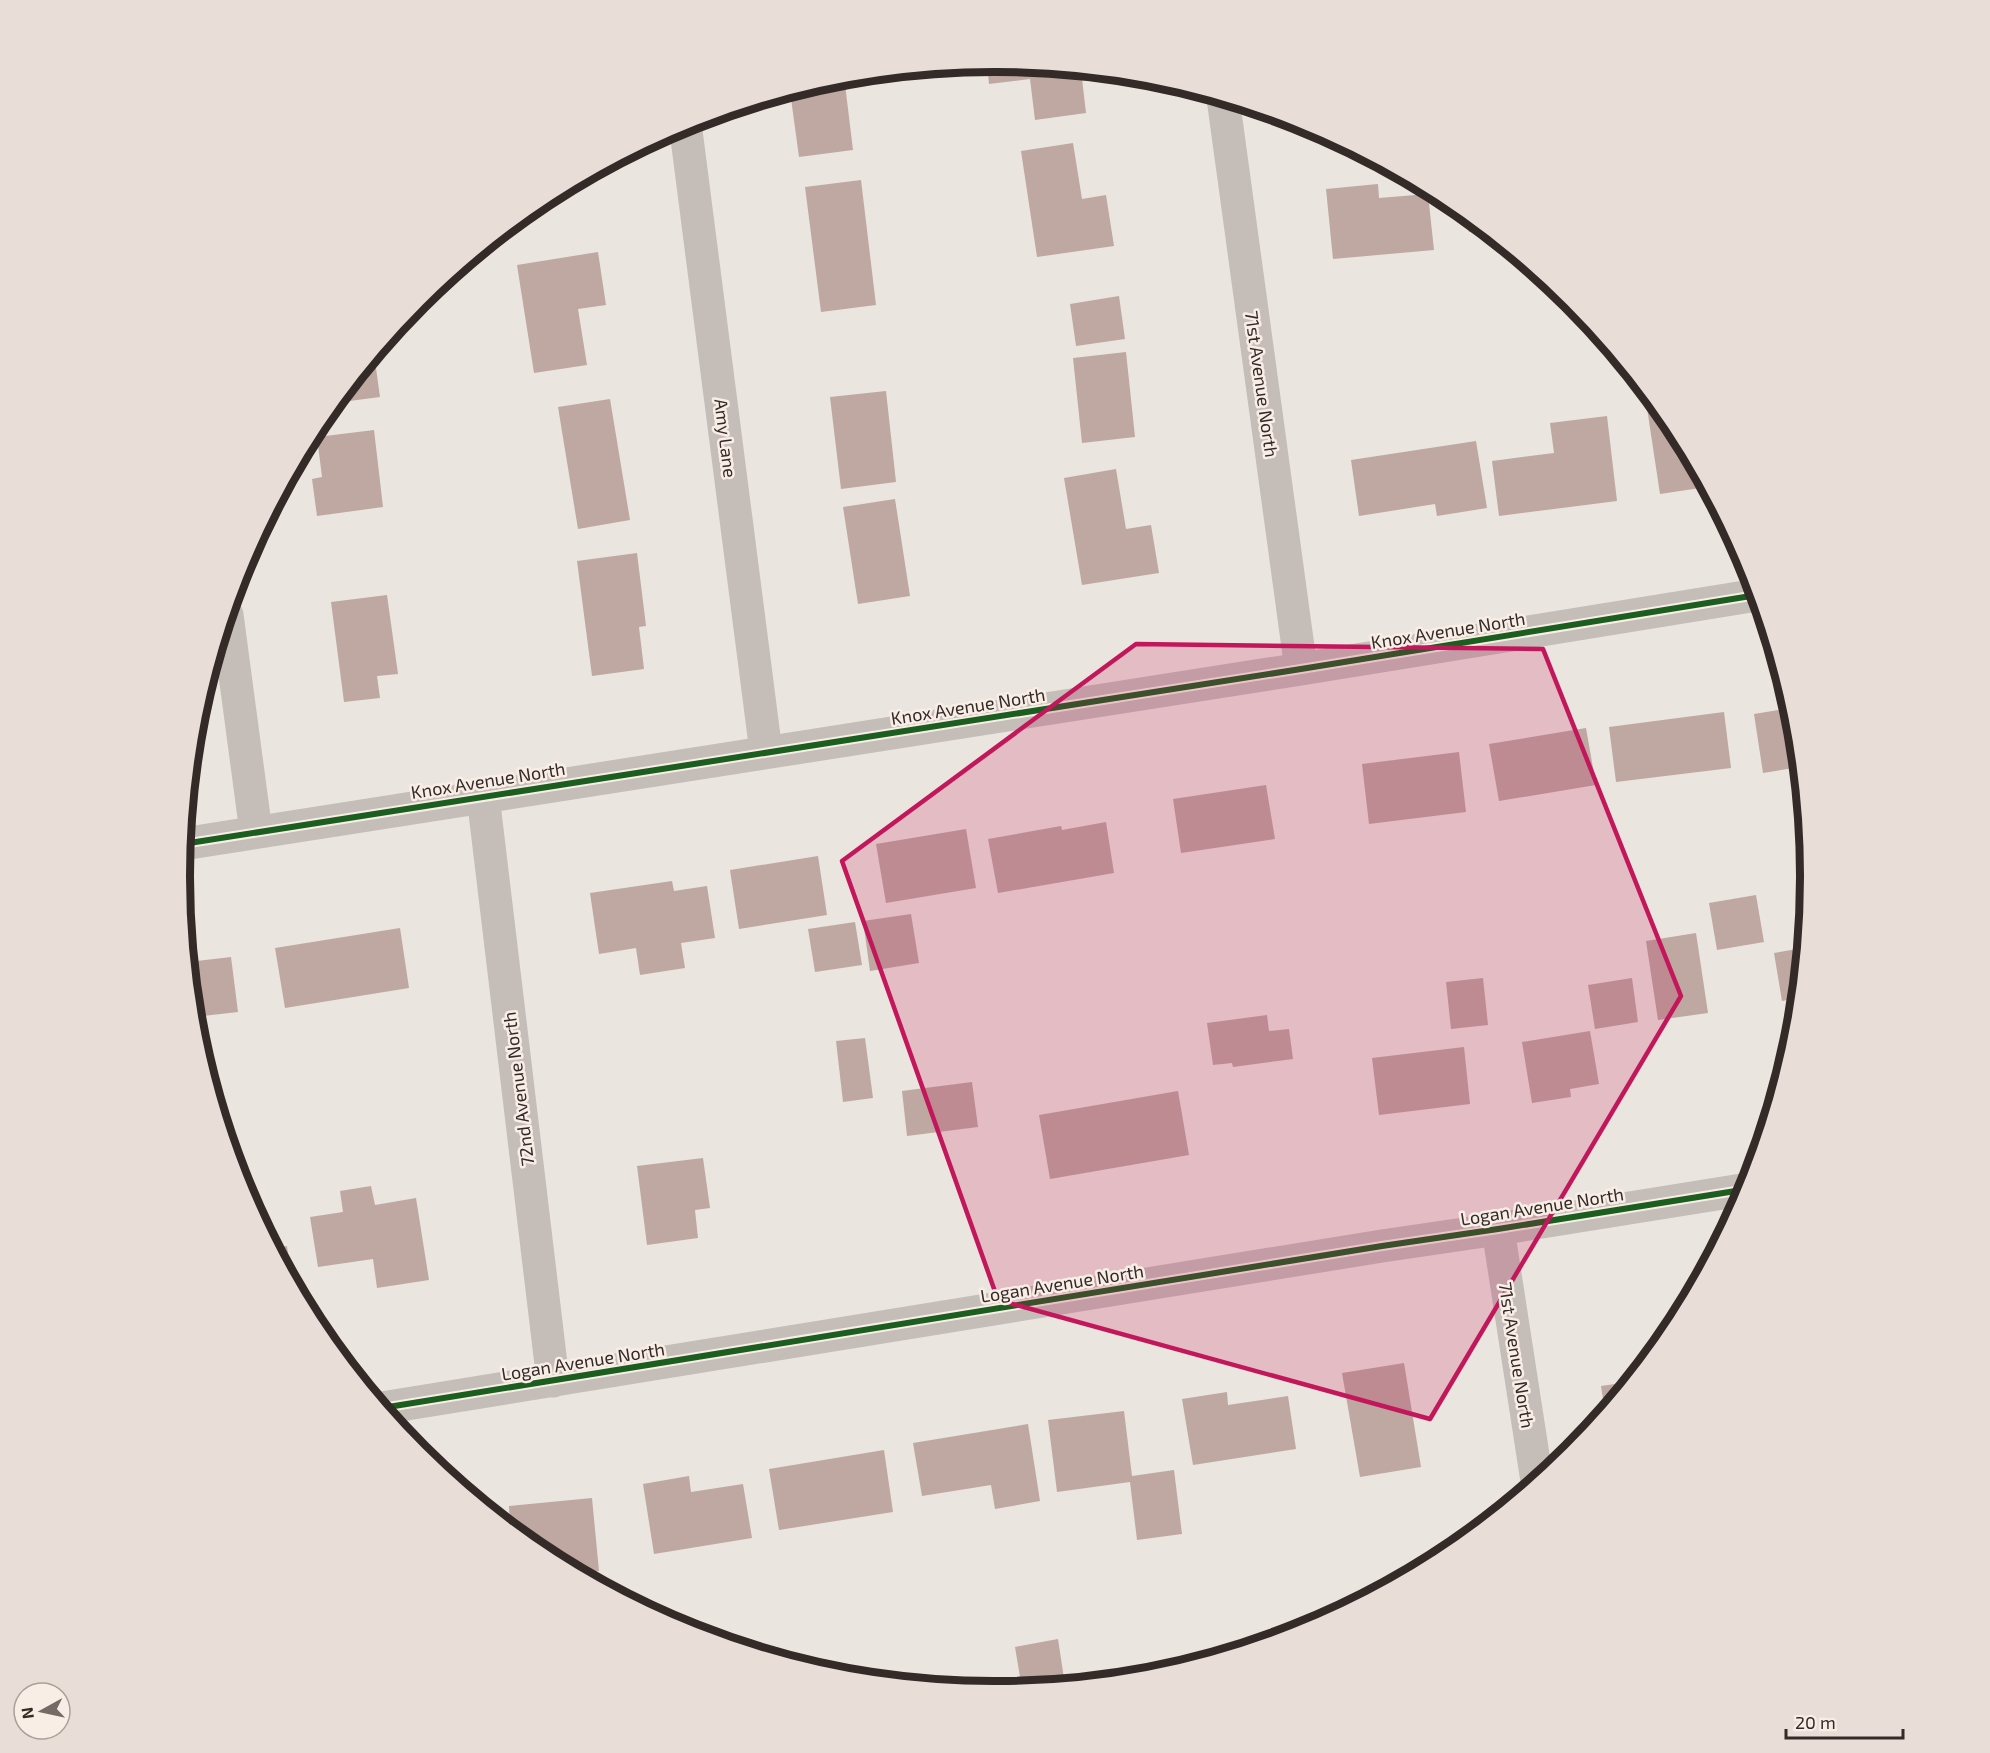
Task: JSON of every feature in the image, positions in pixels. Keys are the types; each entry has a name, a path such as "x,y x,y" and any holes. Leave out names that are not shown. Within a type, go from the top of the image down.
{"street":[{"name":"71st Avenue North","path":"1224,106 1301,669"},
{"name":"Amy Lane","path":"686,133 766,753"},
{"name":"Knox Avenue North","path":"191,843 1301,669 1749,596"},
{"path":"229,631 256,832"},
{"name":"72nd Avenue North","path":"483,796 553,1381"},
{"name":"Logan Avenue North","path":"390,1407 1735,1190"},
{"name":"71st Avenue North","path":"1498,1229 1536,1471"}],"highlighted area":[{"path":"1136,644 1543,649 1681,996 1430,1419 998,1300 842,861"}],"building":[{"path":"988,72 1082,77 1086,113 1035,120 1030,79 989,84"},
{"path":"845,86 853,150 799,157 791,98"},
{"path":"1073,143 1082,199 1106,195 1114,246 1037,257 1021,151"},
{"path":"861,180 876,305 821,312 805,187"},
{"path":"1378,184 1379,198 1420,195 1429,200 1434,250 1333,259 1326,189"},
{"path":"598,252 606,305 578,309 587,365 534,373 517,265"},
{"path":"1119,296 1125,339 1076,346 1070,304"},
{"path":"1126,352 1135,437 1082,443 1073,358"},
{"path":"375,364 380,397 347,401"},
{"path":"886,391 896,482 841,489 830,397"},
{"path":"610,399 630,520 578,529 558,407"},
{"path":"1647,408 1664,430 1700,488 1660,494"},
{"path":"1607,416 1617,501 1499,516 1492,461 1554,453 1550,423"},
{"path":"374,430 383,507 317,516 312,479 322,477 318,443 322,436"},
{"path":"1476,441 1487,508 1437,516 1435,504 1359,516 1351,460"},
{"path":"1116,469 1126,529 1151,525 1159,573 1082,585 1064,478"},
{"path":"895,499 910,596 858,604 843,507"},
{"path":"637,553 646,626 639,627 644,669 592,676 577,561"},
{"path":"387,595 398,674 377,676 380,698 344,702 331,602"},
{"path":"1782,710 1792,768 1763,773 1754,714"},
{"path":"1724,712 1731,768 1616,782 1609,727"},
{"path":"1586,728 1596,785 1499,801 1489,744"},
{"path":"1459,752 1466,812 1369,824 1362,764"},
{"path":"1266,785 1275,839 1181,853 1173,799"},
{"path":"1106,822 1114,873 998,893 988,839 1061,826 1062,830"},
{"path":"966,829 976,888 886,903 876,844"},
{"path":"818,856 827,915 739,929 730,870"},
{"path":"672,881 674,891 707,886 715,938 681,943 685,968 640,975 636,948 599,954 590,893"},
{"path":"1756,895 1764,942 1717,950 1709,903"},
{"path":"911,914 919,963 870,971 863,921"},
{"path":"855,922 862,965 815,972 808,929"},
{"path":"400,928 409,988 285,1008 275,948"},
{"path":"1696,933 1708,1013 1658,1020 1646,941"},
{"path":"1796,949 1790,1000 1782,1001 1774,953"},
{"path":"231,957 238,1012 203,1016 195,961"},
{"path":"1483,978 1488,1025 1451,1029 1446,982"},
{"path":"1632,978 1638,1022 1595,1029 1588,985"},
{"path":"1267,1015 1269,1031 1289,1029 1293,1059 1233,1067 1232,1063 1213,1065 1207,1023"},
{"path":"1590,1031 1599,1084 1570,1089 1571,1097 1532,1103 1522,1042"},
{"path":"865,1038 873,1098 843,1102 836,1041"},
{"path":"1464,1047 1470,1104 1379,1115 1372,1058"},
{"path":"972,1082 978,1127 907,1136 902,1091"},
{"path":"1178,1091 1189,1155 1050,1179 1039,1115"},
{"path":"703,1158 710,1208 695,1210 698,1238 647,1245 637,1166"},
{"path":"371,1186 375,1205 416,1198 429,1280 377,1288 373,1259 318,1267 310,1217 343,1212 340,1191"},
{"path":"287,1246 289,1263 281,1247"},
{"path":"1404,1363 1421,1467 1360,1477 1342,1373"},
{"path":"1619,1383 1604,1403 1601,1386"},
{"path":"1227,1392 1228,1405 1288,1396 1296,1449 1193,1465 1182,1399"},
{"path":"1124,1411 1132,1476 1174,1470 1182,1534 1137,1540 1130,1482 1057,1492 1048,1420"},
{"path":"1028,1424 1040,1501 995,1509 991,1485 922,1496 913,1443"},
{"path":"884,1450 893,1512 779,1530 769,1469"},
{"path":"689,1476 691,1492 743,1484 752,1538 654,1554 643,1484"},
{"path":"592,1498 599,1571 591,1572 510,1518 509,1506"},
{"path":"1058,1639 1064,1677 1021,1680 1015,1647"}],"cycle path":[{"path":"191,843 1301,669 1749,596"},
{"path":"390,1407 1735,1191"}]}
